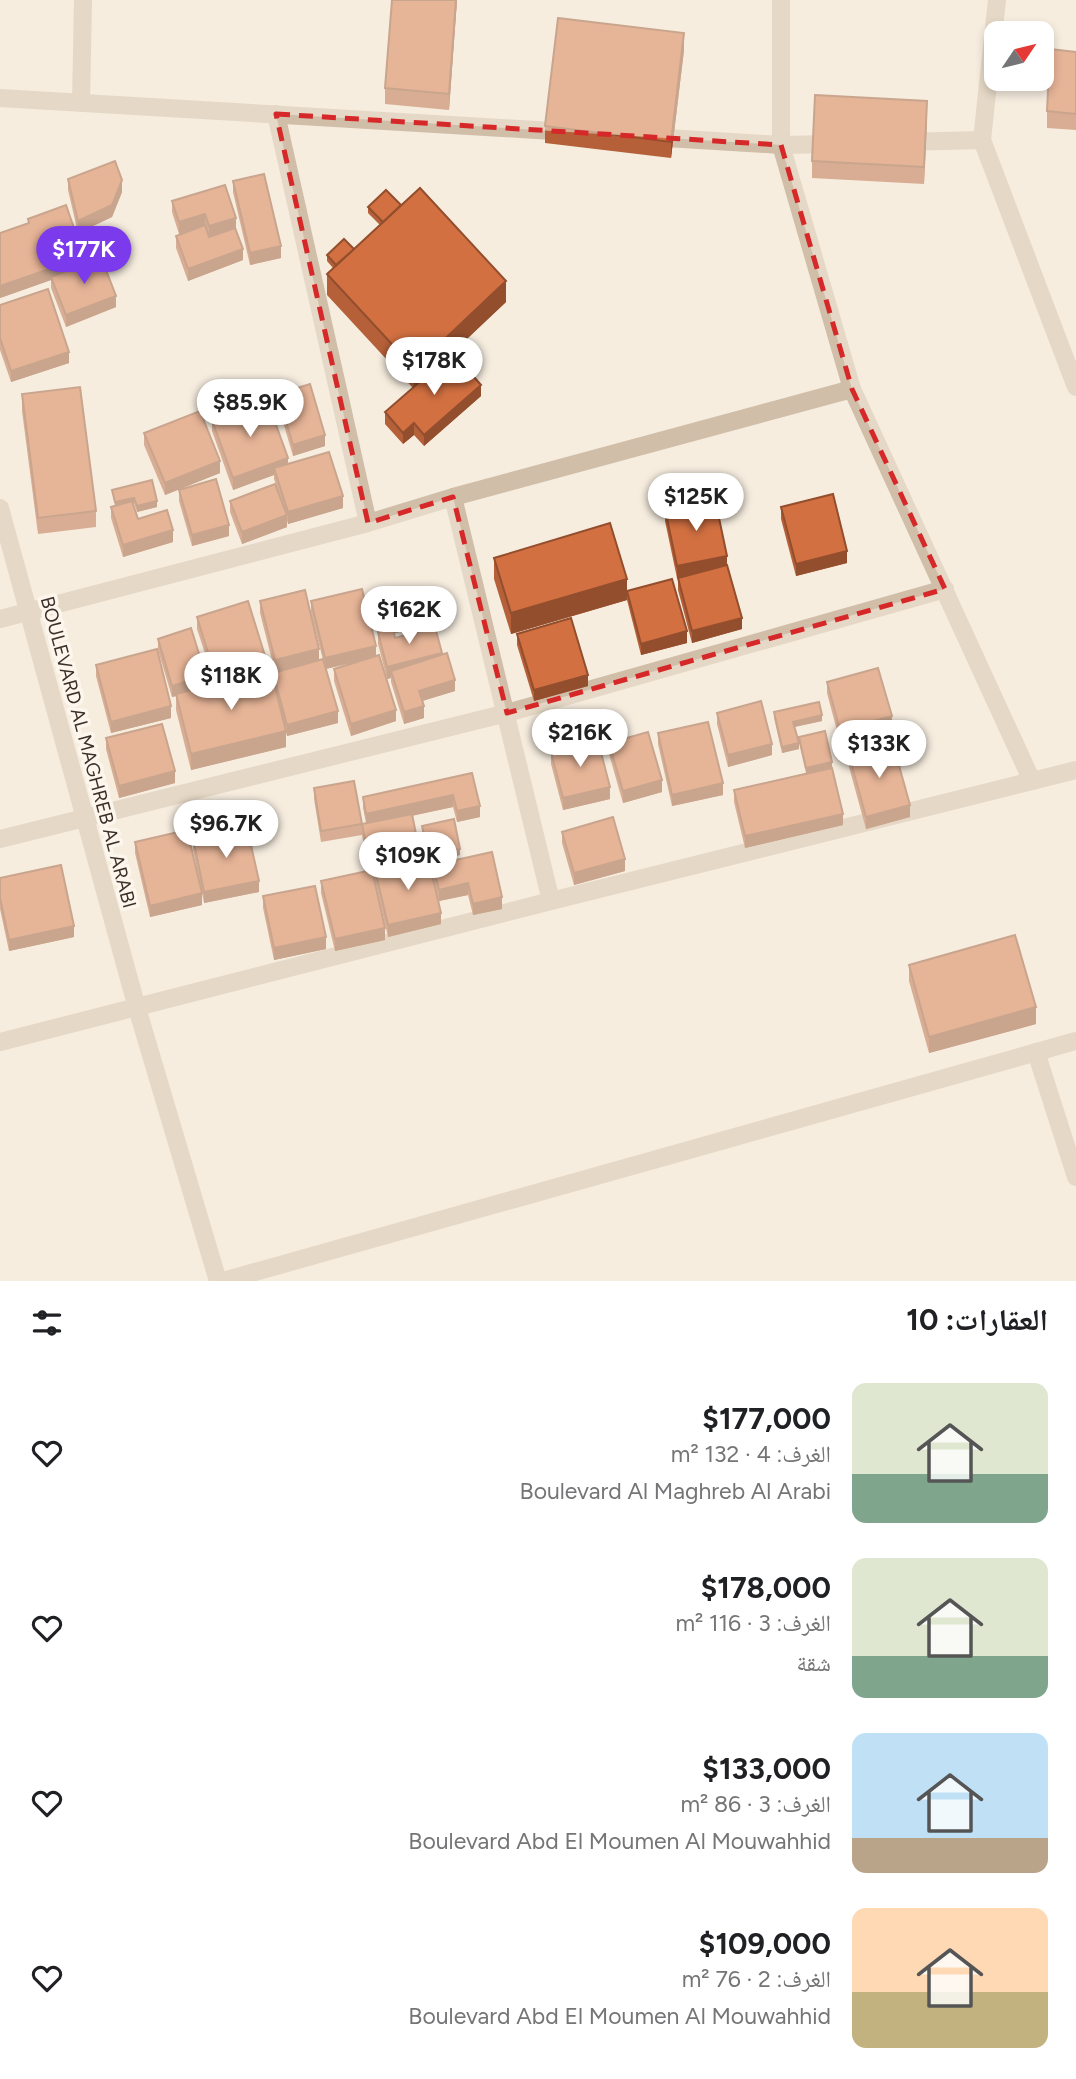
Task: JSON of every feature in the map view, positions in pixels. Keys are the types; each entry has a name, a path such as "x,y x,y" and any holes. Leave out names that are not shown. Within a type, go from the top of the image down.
{"street":[{"path":"81,103 83,0"},
{"path":"781,0 781,145 852,389 1032,781"},
{"path":"997,0 982,140 1076,387"},
{"path":"0,98 590,133"},
{"path":"276,114 368,523"},
{"path":"631,136 781,145 848,143"},
{"path":"888,142 982,140"},
{"path":"0,619 368,523 453,497 852,389"},
{"path":"453,497 551,901"},
{"name":"BOULEVARD AL MAGHREB AL ARABI","path":"0,508 137,1008 221,1281"},
{"path":"0,839 507,713 944,589"},
{"path":"0,1042 1076,770"},
{"path":"221,1281 1076,1041"},
{"path":"1036,1052 1076,1177"}],"highlighted area":[{"path":"276,114 781,145 852,389 945,589 507,713 453,497 368,523"}],"building":[{"path":"392,0 456,0 449,94 385,88"},
{"path":"558,18 684,33 671,142 545,126"},
{"path":"1054,49 1076,52 1076,114 1047,111 1048,91 1054,91"},
{"path":"815,95 927,101 924,167 812,161"},
{"path":"115,161 122,180 112,205 78,221 68,179"},
{"path":"264,174 281,246 250,253 233,181"},
{"path":"225,185 236,218 209,226 205,214 179,222 172,201"},
{"path":"420,188 506,281 414,368 327,274"},
{"path":"386,190 401,205 383,222 368,207"},
{"path":"66,205 84,257 0,286 0,233 29,223 28,219"},
{"path":"205,225 209,237 235,228 243,249 188,269 176,236"},
{"path":"95,228 100,253 87,256 81,231"},
{"path":"344,239 354,249 336,265 327,255"},
{"path":"101,257 116,296 66,315 51,277"},
{"path":"48,289 69,352 11,371 0,338 0,305"},
{"path":"453,353 481,385 424,435 414,423 403,433 385,412"},
{"path":"310,384 325,435 293,445 278,394"},
{"path":"80,387 96,511 38,518 22,394"},
{"path":"267,400 288,458 233,478 212,420"},
{"path":"200,411 220,461 165,483 144,433"},
{"path":"329,452 343,496 288,512 274,468"},
{"path":"216,479 229,525 192,535 179,490"},
{"path":"152,480 157,501 137,506 134,498 115,502 112,490"},
{"path":"275,484 287,515 242,532 230,501"},
{"path":"833,494 847,551 796,564 781,507"},
{"path":"715,499 727,556 677,566 665,509"},
{"path":"132,501 138,519 167,510 173,530 123,545 111,507"},
{"path":"610,523 627,579 511,613 494,558"},
{"path":"727,565 742,618 692,631 678,578"},
{"path":"672,579 687,631 641,644 627,591"},
{"path":"362,589 376,646 325,658 311,601"},
{"path":"305,590 319,649 275,660 260,601"},
{"path":"422,596 428,619 384,630 378,607"},
{"path":"248,601 266,659 215,675 197,617"},
{"path":"571,618 588,675 534,690 517,634"},
{"path":"435,627 442,653 387,667 378,632 393,628 395,638"},
{"path":"191,628 209,686 193,690 191,680 172,686 158,639"},
{"path":"157,649 171,706 111,722 96,665"},
{"path":"447,653 455,680 419,691 424,706 404,712 391,671"},
{"path":"379,655 396,710 351,724 334,669"},
{"path":"323,659 338,711 287,725 273,673"},
{"path":"878,668 892,716 840,730 827,682"},
{"path":"271,671 286,731 191,754 176,694"},
{"path":"761,701 772,744 728,755 717,713"},
{"path":"819,702 822,715 793,722 799,743 782,747 774,712"},
{"path":"708,722 723,783 672,795 658,733"},
{"path":"162,724 175,771 119,786 106,738"},
{"path":"825,731 832,762 806,768 799,737"},
{"path":"648,732 662,780 623,791 609,743"},
{"path":"598,741 610,787 563,798 551,752"},
{"path":"893,744 910,805 866,817 849,755"},
{"path":"832,768 843,814 745,836 734,790"},
{"path":"472,773 480,806 457,811 453,795 366,814 363,797"},
{"path":"354,781 362,824 321,831 314,788"},
{"path":"412,814 420,854 370,864 362,824"},
{"path":"613,817 625,859 574,873 562,832"},
{"path":"454,819 460,849 429,856 422,826"},
{"path":"247,827 259,881 204,892 193,838"},
{"path":"187,830 202,893 150,906 135,842"},
{"path":"492,852 502,897 473,904 468,883 439,890 433,865"},
{"path":"428,858 441,913 388,925 375,870"},
{"path":"61,865 74,926 9,940 0,898 0,878"},
{"path":"372,870 385,928 335,939 321,881"},
{"path":"315,886 326,937 274,948 263,896"},
{"path":"1015,935 1036,1007 929,1037 909,965"}]}
